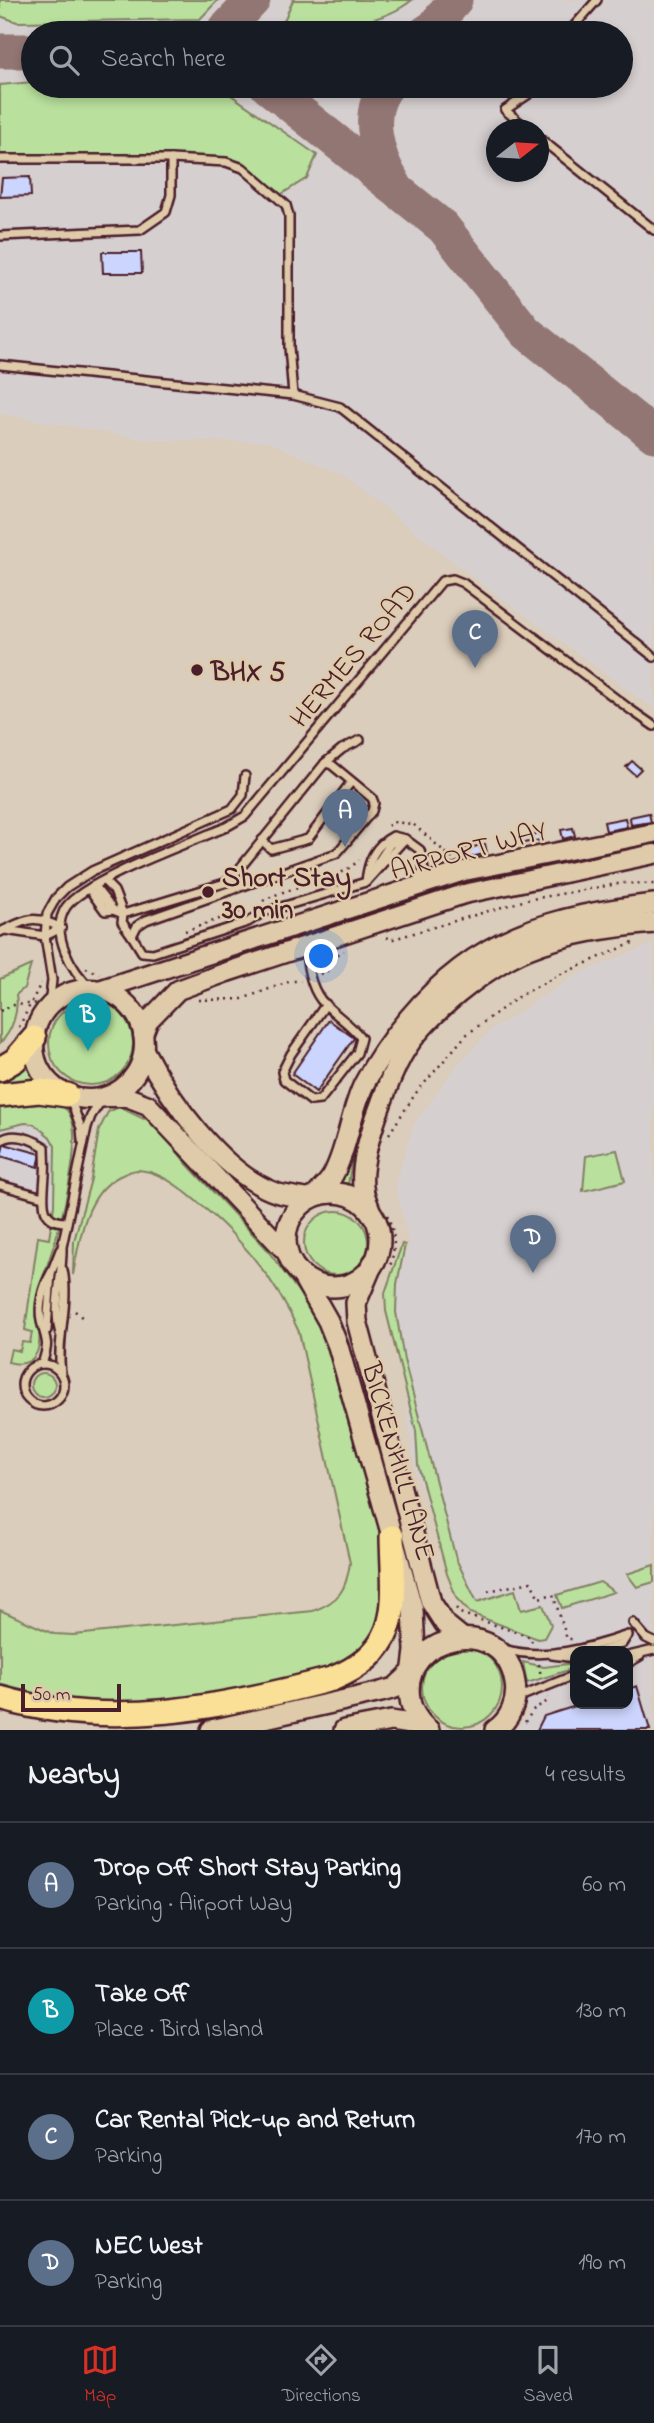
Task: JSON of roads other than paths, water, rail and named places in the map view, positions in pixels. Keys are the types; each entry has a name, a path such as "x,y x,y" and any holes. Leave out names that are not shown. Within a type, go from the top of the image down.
{"highway":[{"path":"0,1069 15,1060 26,1033"},
{"path":"0,1095 39,1091 68,1095"},
{"path":"0,1698 72,1720 131,1723 213,1710 347,1673 366,1660 385,1636 393,1613 392,1537"}],"main road":[{"path":"654,904 600,910 561,919 521,933 488,948 450,975 419,1006 394,1035 364,1084 332,1178 299,1206 291,1217 285,1241 288,1254 303,1277 315,1284 341,1286 354,1282 381,1265 378,1251 378,1212 363,1191 369,1137 403,1053 447,1003 496,967 527,950 569,936 613,927 654,923"},
{"path":"312,1197 340,1193 378,1212"},
{"name":"BICKENHILL LANE","path":"381,1265 356,1303 357,1321 431,1602 445,1624 461,1637"},
{"name":"BICKENHILL LANE","path":"303,1277 328,1321 338,1346 413,1610 415,1642 412,1671 407,1684 411,1705 426,1728"},
{"path":"211,1730 395,1688 432,1649 461,1637 491,1644 509,1664 516,1687 504,1729"},
{"path":"344,1730 391,1721 426,1728"}],"street":[{"name":"AIRPORT WAY","path":"95,989 464,871 654,834"},
{"name":"AIRPORT WAY","path":"143,1042 148,1021 178,990 464,894 654,854"},
{"path":"288,1254 148,1105 127,1097 88,1099 68,1095 50,1083 42,1073 26,1033 40,1020 49,1006 69,993 95,989 117,997 132,1009 139,1021 143,1042 165,1089 198,1132 246,1176 275,1193 312,1197"},
{"path":"105,1097 127,1084 138,1069 143,1042"}],"lane":[{"path":"579,21 597,0"},
{"path":"516,119 505,110 523,98"},
{"path":"549,146 654,230"},
{"path":"0,159 171,159 226,162 243,168 286,205 289,216 289,347 293,395"},
{"path":"0,236 140,230 166,212 171,195 171,159"},
{"path":"0,365 293,395 340,407 654,657"},
{"name":"HERMES ROAD","path":"104,881 245,816 436,587 447,579 463,583 654,726"},
{"path":"92,888 113,910 123,914 225,883 232,878 326,763 342,749 360,740"},
{"path":"132,936 137,926 146,920 337,853 372,811 374,803 332,765 326,763"},
{"path":"49,1006 52,980 45,936 46,919 56,898 67,887 92,871 232,809 243,795 245,776"},
{"path":"262,840 271,849 308,839 352,782"},
{"path":"366,882 367,869 374,852 381,843 393,836 405,839 420,850 424,870 412,888"},
{"path":"95,989 79,978 64,953 61,928 66,908 104,881 114,891 123,914 122,922 142,952 153,953 248,922 264,912 366,882 405,839"},
{"path":"232,878 237,889"},
{"path":"2,931 18,922 46,919 61,928"},
{"path":"2,931 45,936 61,928"},
{"path":"304,947 311,978 320,999 326,1004 353,1027 361,1038 357,1053 320,1100 310,1101 284,1080 282,1072 291,1054 326,1004"},
{"path":"68,1095 80,1128 83,1148"},
{"path":"61,1375 52,1366 42,1364 27,1371 22,1385 25,1396 34,1404 45,1406 57,1401 64,1389 60,1334 55,1314 62,1247 91,1116 105,1097"},
{"path":"0,1141 5,1138 27,1137 45,1147 43,1197 50,1217 57,1222 67,1222"},
{"path":"0,1185 43,1197"},
{"path":"42,1364 48,1338 41,1320 41,1305 45,1283 62,1247"},
{"path":"633,1623 646,1639 654,1642"},
{"path":"592,1646 628,1635 622,1644 616,1646"},
{"path":"491,1644 508,1651 570,1657"},
{"path":"539,1654 570,1649"},
{"path":"633,1655 652,1650"},
{"path":"633,1660 652,1650"},
{"path":"514,1700 570,1678"}],"place":[{"name":"Car Rental Pick-up and Return","path":"475,668"},
{"name":"BHX 5","path":"197,670"},
{"name":"Drop Off Short Stay Parking","path":"345,847"},
{"name":"Short Stay 30 min","path":"208,892"},
{"name":"Take Off","path":"88,1051"},
{"name":"NEC West","path":"533,1273"}]}
